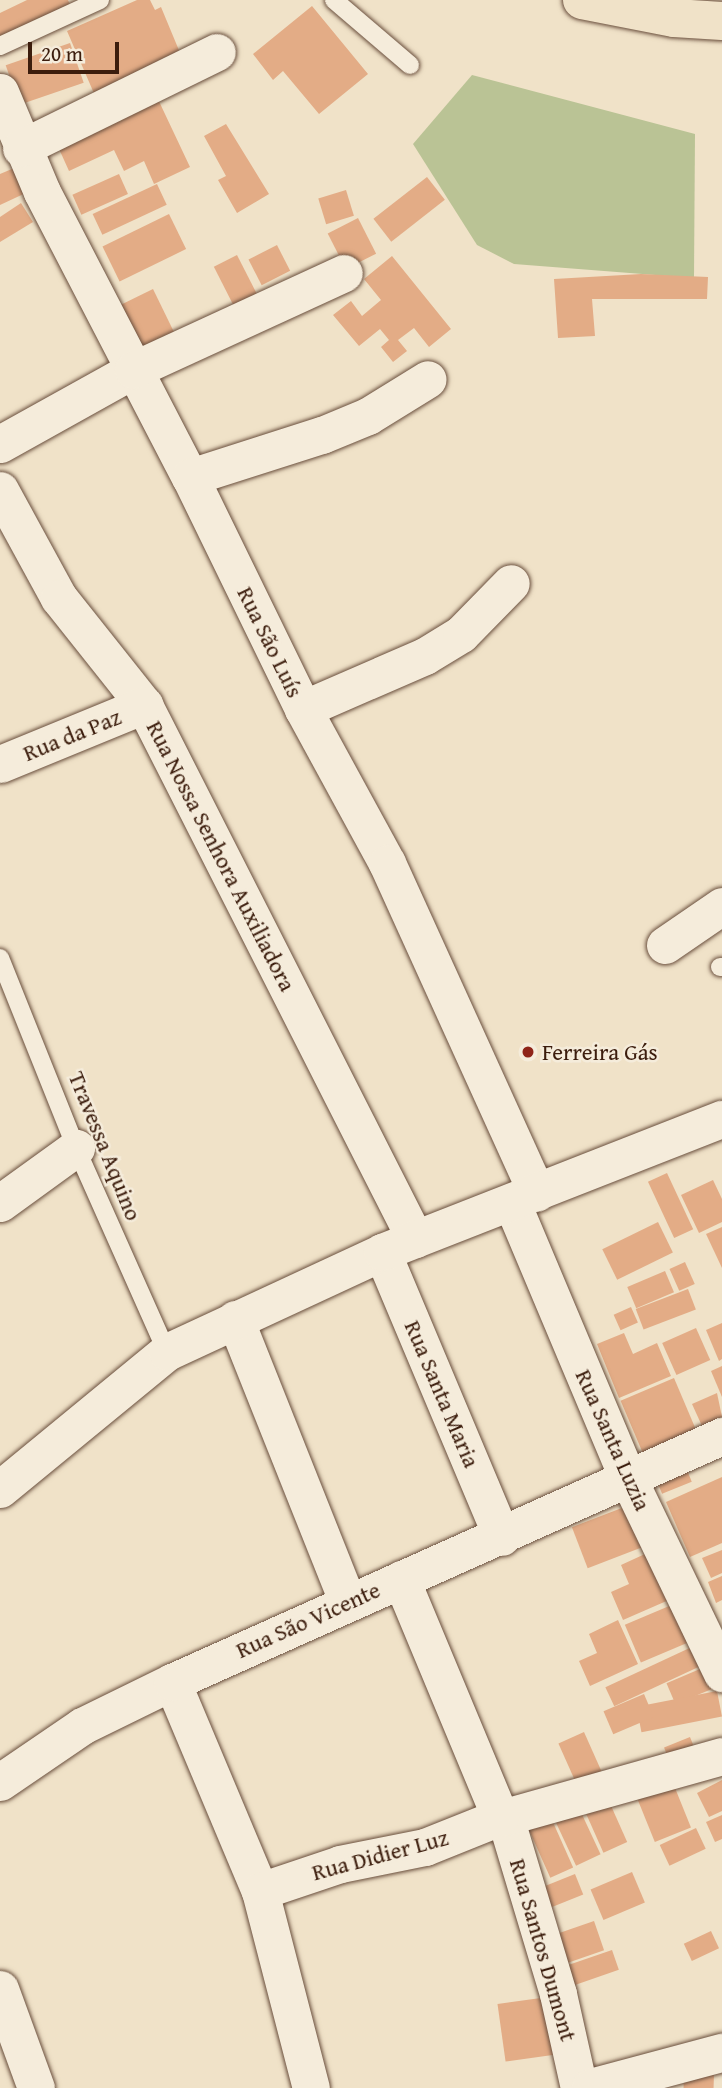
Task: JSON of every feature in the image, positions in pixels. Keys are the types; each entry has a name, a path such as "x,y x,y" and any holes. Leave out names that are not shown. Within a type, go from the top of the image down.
{"main road":[{"path":"582,0 674,18 722,21"}],"street":[{"path":"21,148 218,52"},
{"name":"Rua São Luís","path":"0,92 21,148 190,477 303,709 387,863 525,1198"},
{"path":"0,444 133,370 344,272"},
{"path":"190,477 322,436 368,416 428,379"},
{"name":"Rua Nossa Senhora Auxiliadora","path":"0,490 59,598 144,705 399,1245"},
{"path":"303,709 425,656 461,634 511,583"},
{"name":"Rua da Paz","path":"0,764 144,705"},
{"path":"665,945 722,906"},
{"path":"0,1489 167,1352 399,1245 525,1198 722,1118"},
{"path":"0,1203 76,1148"},
{"name":"Rua Santa Luzia","path":"525,1198 627,1476 719,1657"},
{"name":"Rua Santa Maria","path":"399,1245 502,1537"},
{"path":"235,1320 347,1601"},
{"name":"Rua São Vicente","path":"0,1782 82,1726 172,1682 347,1601 502,1537 627,1476 722,1436"},
{"path":"401,1579 503,1817"},
{"path":"172,1682 260,1891 311,2088"},
{"name":"Rua Didier Luz","path":"260,1891 340,1864 425,1847 503,1817 722,1756"},
{"name":"Rua Santos Dumont","path":"503,1817 558,1994 579,2088"},
{"path":"0,1989 36,2088"},
{"path":"591,2088 722,2053"}],"lane":[{"path":"0,46 100,0"},
{"path":"334,0 410,65"},
{"name":"Travessa Aquino","path":"0,958 76,1148 167,1352"}],"green space":[{"path":"472,75 695,134 694,278 514,264 477,245 413,144"}],"building":[{"path":"27,0 68,0 71,7 0,41 0,13"},
{"path":"137,0 150,0 155,10 161,7 183,60 96,98 67,31"},
{"path":"312,6 368,74 319,114 283,71 273,80 253,54"},
{"path":"70,43 84,83 19,105 6,65"},
{"path":"156,95 190,167 154,184 144,161 124,171 114,150 69,171 55,140"},
{"path":"226,124 269,194 237,213 218,180 226,176 204,136"},
{"path":"19,166 30,191 0,205 0,174"},
{"path":"119,174 128,194 81,215 72,195"},
{"path":"427,177 445,200 391,242 373,219"},
{"path":"157,184 167,205 102,235 93,214"},
{"path":"346,190 354,216 326,224 318,198"},
{"path":"21,203 33,222 0,242 0,217"},
{"path":"169,214 186,249 120,281 102,246"},
{"path":"358,218 376,254 346,269 328,233"},
{"path":"277,245 290,271 262,285 248,260"},
{"path":"237,255 260,300 237,312 214,267"},
{"path":"392,256 451,329 429,347 414,328 398,340 407,351 393,362 381,347 389,340 380,329 359,346 333,315 351,301 362,316 381,300 364,279"},
{"path":"641,274 708,277 707,299 592,299 595,336 558,338 554,279"},
{"path":"153,289 176,336 138,354 115,307"},
{"path":"667,1173 693,1229 674,1238 648,1182"},
{"path":"713,1180 722,1199 722,1222 699,1233 681,1195"},
{"path":"658,1222 673,1253 617,1280 602,1249"},
{"path":"722,1227 722,1268 706,1234"},
{"path":"685,1262 695,1284 679,1291 669,1269"},
{"path":"665,1271 674,1292 636,1308 627,1287"},
{"path":"688,1289 696,1310 644,1330 636,1309"},
{"path":"631,1307 638,1323 621,1330 614,1315"},
{"path":"722,1323 722,1359 719,1361 706,1330"},
{"path":"696,1328 710,1360 676,1375 662,1343"},
{"path":"624,1333 633,1354 657,1343 671,1376 619,1398 597,1344"},
{"path":"722,1366 722,1397 711,1371"},
{"path":"674,1378 696,1430 642,1452 621,1401"},
{"path":"717,1393 722,1417 702,1426 692,1404"},
{"path":"685,1465 692,1482 662,1494 655,1477"},
{"path":"722,1477 722,1543 690,1557 666,1502"},
{"path":"627,1506 643,1547 588,1568 572,1527"},
{"path":"658,1548 678,1596 623,1620 611,1592 629,1584 621,1565"},
{"path":"722,1550 722,1573 711,1578 702,1558"},
{"path":"722,1576 722,1600 716,1603 708,1582"},
{"path":"681,1601 697,1639 641,1663 625,1625"},
{"path":"618,1620 638,1664 590,1686 579,1661 597,1653 589,1634"},
{"path":"696,1645 705,1664 614,1706 605,1687"},
{"path":"707,1666 716,1687 675,1704 666,1683"},
{"path":"717,1691 722,1717 641,1732 637,1707"},
{"path":"644,1694 654,1717 613,1734 603,1711"},
{"path":"584,1732 605,1780 580,1791 558,1743"},
{"path":"690,1737 698,1757 672,1768 664,1747"},
{"path":"722,1780 722,1811 709,1817 697,1793"},
{"path":"673,1783 691,1828 655,1842 637,1798"},
{"path":"604,1790 627,1842 603,1853 580,1801"},
{"path":"579,1808 601,1854 576,1866 555,1819"},
{"path":"722,1815 722,1839 715,1842 706,1822"},
{"path":"552,1820 573,1868 550,1878 529,1830"},
{"path":"696,1828 706,1849 669,1866 660,1845"},
{"path":"632,1872 645,1902 603,1920 591,1890"},
{"path":"575,1874 583,1894 547,1909 539,1889"},
{"path":"594,1921 604,1950 564,1964 554,1935"},
{"path":"711,1931 719,1948 692,1961 684,1944"},
{"path":"612,1950 619,1970 565,1988 558,1969"},
{"path":"548,1997 556,2054 506,2062 497,2004"},
{"path":"684,2074 714,2075 714,2088 684,2088"}],"place":[{"name":"Ferreira Gás","path":"528,1052"}]}
